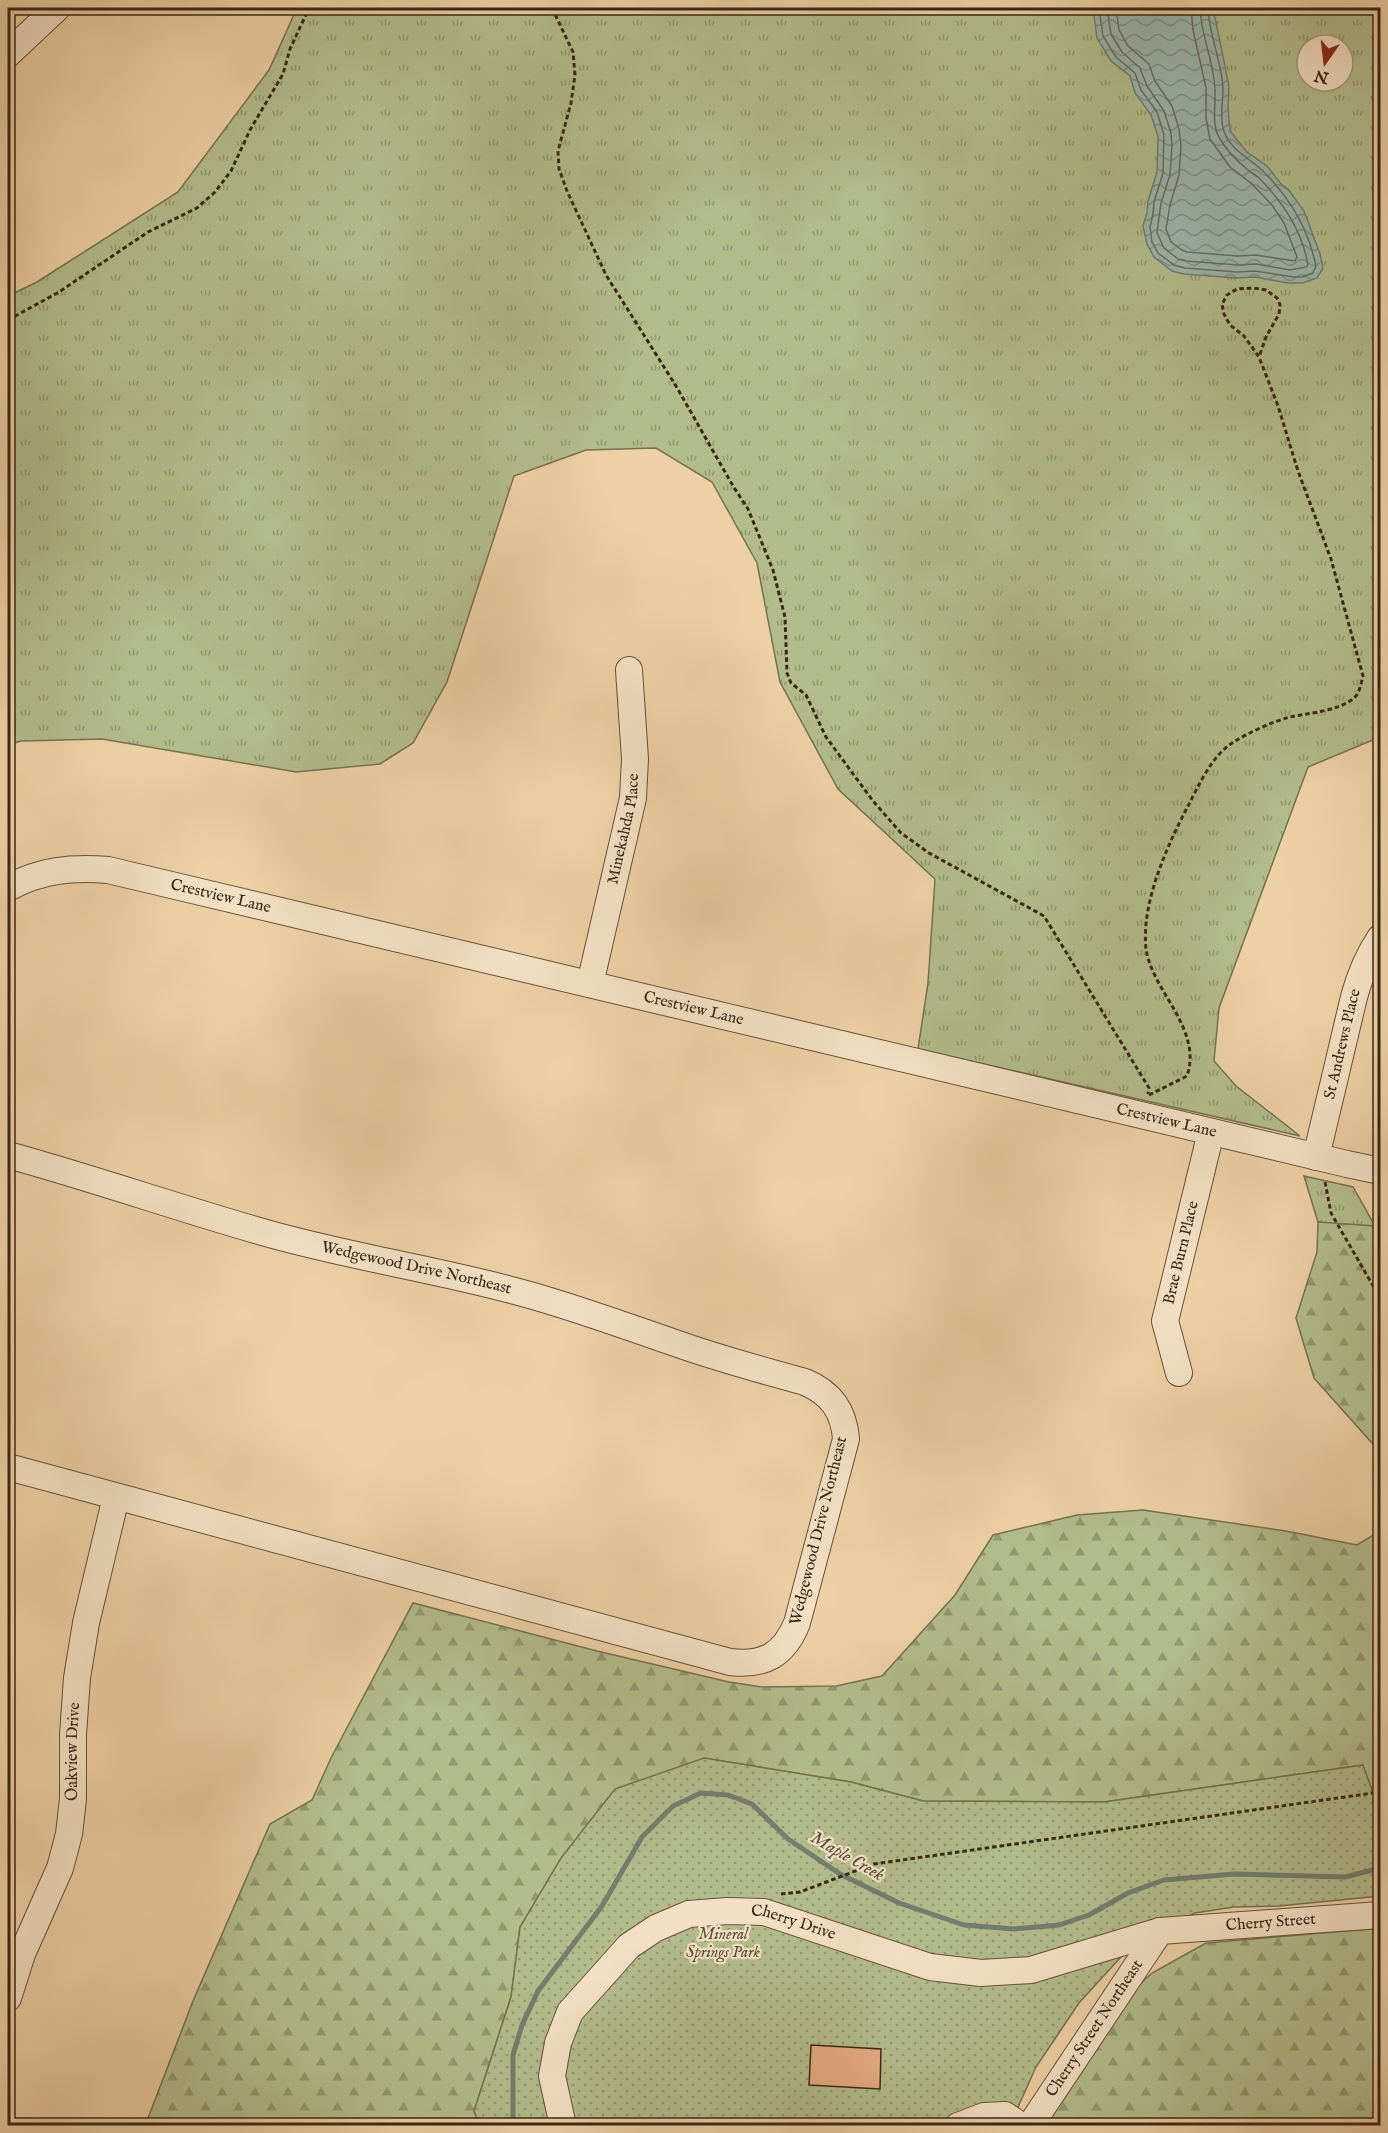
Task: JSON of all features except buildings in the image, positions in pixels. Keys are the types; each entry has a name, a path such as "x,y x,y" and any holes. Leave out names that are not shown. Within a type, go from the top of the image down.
{"street":[{"path":"8,54 57,8"},
{"name":"Minekahda Place","path":"590,984 633,798 635,759 629,670"},
{"name":"Crestview Lane","path":"8,888 45,872 76,868 108,870 590,984 1147,1106 1211,1132 1320,1166 1380,1171"},
{"name":"St Andrews Place","path":"1320,1166 1354,997 1361,974 1380,938"},
{"name":"Brae Burn Place","path":"1179,1372 1165,1321 1211,1132"},
{"name":"Wedgewood Drive Northeast","path":"8,1155 120,1187 258,1231 337,1252 516,1291 580,1310 676,1344 805,1382 830,1397 838,1407 845,1427 846,1439 791,1638 780,1651 762,1661 745,1664 730,1662 8,1467"},
{"name":"Oakview Drive","path":"8,1998 22,1954 60,1868 69,1834 74,1799 73,1735 76,1678 86,1623 116,1497"},
{"name":"Cherry Drive","path":"563,2126 552,2076 558,2043 570,2012 629,1946 656,1928 689,1914 728,1911 764,1912 930,1967 981,1973 1031,1970 1161,1931"},
{"name":"Cherry Street","path":"1161,1931 1380,1915"},
{"name":"Cherry Street Northeast","path":"1030,2126 1161,1931"},
{"path":"958,2126 984,2116 1005,2115 1021,2126"}],"path":[{"path":"8,320 59,292 148,232 197,208 215,192 231,171 250,130 284,74 290,49 309,8"},
{"path":"552,8 573,52 575,75 571,103 558,151 559,169 606,275 676,386 748,509 773,570 784,617 786,667 791,682 806,695 826,738 873,801 901,833 929,853 1044,916 1149,1088 1147,1106"},
{"path":"1147,1106 1187,1076 1191,1064 1188,1044 1180,1022 1146,950 1154,884 1188,806 1214,760 1230,744 1288,718 1316,713 1344,704 1355,697 1360,689 1363,676 1331,559 1298,471 1278,406 1259,357 1245,336 1230,325 1224,314 1222,304 1227,295 1237,289 1266,290 1277,298 1280,305 1279,314 1266,337 1259,357"},
{"path":"1320,1166 1331,1213 1380,1298"},
{"path":"800,1892 874,1864 1380,1792"}],"green space":[{"path":"297,8 1380,8 1380,737 1308,767 1219,1008 1214,1061 1236,1086 1300,1136 918,1049 928,983 935,879 838,789 780,682 757,563 712,482 656,448 586,450 514,476 447,682 413,743 380,764 296,772 102,739 21,741 8,745 8,296 37,282 178,192 269,70"},
{"path":"1304,1176 1353,1187 1380,1235 1318,1222"},
{"path":"1318,1222 1375,1226 1380,1235 1380,1452 1314,1378 1296,1318 1317,1252"},
{"path":"1143,1510 1286,1531 1357,1545 1380,1531 1380,1812 1362,1765 1104,1802 923,1801 851,1782 704,1758 520,1927 511,1997 474,2111 480,2125 145,2126 193,2001 270,1824 312,1800 331,1758 413,1603 597,1651 729,1682 762,1687 836,1686 882,1676 955,1595 993,1535 1077,1515"},
{"name":"Mineral Springs Park","path":"704,1758 851,1782 923,1801 1104,1802 1363,1765 1380,1812 1380,1896 1279,1906 1234,1907 1195,1913 1130,1947 1079,2003 1036,2067 1018,2107 1015,2125 480,2126 474,2111 511,1997 520,1927 561,1858 615,1789"},
{"path":"1380,1928 1380,2125 1043,2126 1080,2040 1152,1973 1206,1943"}],"water":[{"path":"1093,8 1213,8 1229,86 1230,131 1247,152 1267,166 1304,211 1323,268 1317,278 1303,283 1288,283 1255,277 1236,278 1184,274 1172,271 1154,257 1147,244 1143,226 1157,172 1158,136 1151,115 1135,93 1130,76 1111,61 1097,38"}],"waterway":[{"name":"Maple Creek","path":"513,2126 513,2055 522,2025 538,1991 602,1906 642,1837 673,1806 701,1793 728,1795 752,1804 788,1839 840,1874 899,1903 964,1925 1014,1929 1059,1925 1089,1915 1128,1893 1164,1880 1234,1874 1345,1877 1380,1868"}]}
